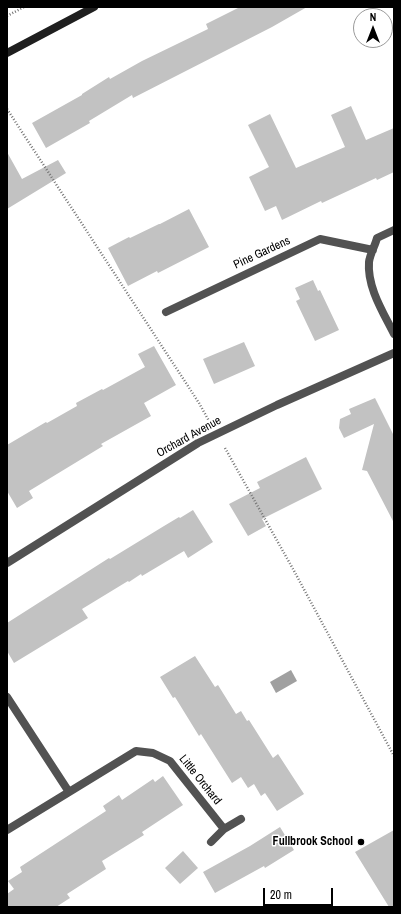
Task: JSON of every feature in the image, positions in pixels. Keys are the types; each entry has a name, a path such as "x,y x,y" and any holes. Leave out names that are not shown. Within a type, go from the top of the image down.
{"main road":[{"path":"7,53 94,7"}],"street":[{"path":"394,230 377,238 369,261 369,277 376,299 394,334"},
{"name":"Pine Gardens","path":"166,312 320,239 373,250"},
{"name":"Orchard Avenue","path":"7,564 198,443 276,405 394,353"},
{"path":"7,697 68,792"},
{"name":"Little Orchard","path":"7,830 136,751 152,753 170,761 224,829"},
{"path":"211,842 224,829 241,819"}],"path":[{"path":"7,16 24,7"},
{"path":"7,109 199,403 293,569 394,756"}],"shaded area":[{"path":"291,670 297,681 276,693 270,682"}],"building":[{"path":"240,7 307,7 272,27 133,98 132,95 89,121 90,123 46,148 32,123 82,95 109,77 110,79 142,61 208,29 206,24"},
{"path":"351,106 366,140 394,128 394,172 377,180 376,178 322,203 321,201 282,220 276,206 265,211 249,177 269,167 248,125 270,114 296,168 345,147 331,115"},
{"path":"7,152 22,179 58,160 66,173 7,209"},
{"path":"189,209 209,247 158,273 157,271 128,286 108,248"},
{"path":"313,280 318,291 320,290 339,330 315,341 296,301 300,299 295,288"},
{"path":"244,342 255,366 214,384 203,359"},
{"path":"154,346 176,385 144,403 151,416 101,444 103,446 29,491 33,498 17,508 7,491 7,445 77,406 76,403 145,367 138,354"},
{"path":"375,398 394,436 394,523 367,471 362,470 374,424 344,438 339,428 340,419 351,414 349,409"},
{"path":"306,457 322,489 262,519 266,526 248,536 229,504 260,488 257,482"},
{"path":"193,510 213,542 188,558 184,551 142,576 141,574 129,582 128,581 82,609 88,618 14,663 7,651 7,623 109,558 110,559"},
{"path":"195,656 215,687 218,685 236,714 241,711 247,721 249,720 273,758 278,754 304,794 277,811 265,793 261,796 254,784 248,788 241,777 232,783 201,734 199,736 175,697 173,698 160,677"},
{"path":"163,776 183,805 142,832 144,835 102,861 106,869 67,894 70,898 56,907 7,907 7,894 14,889 8,881 22,872 20,867 106,811 103,806 119,795 122,800 153,779 155,782"},
{"path":"280,827 294,850 265,868 264,866 215,893 203,872 250,846"},
{"path":"394,830 394,907 389,907 355,852"},
{"path":"183,851 198,868 180,884 165,868"}],"place":[{"name":"Fullbrook School","path":"361,842"}]}
